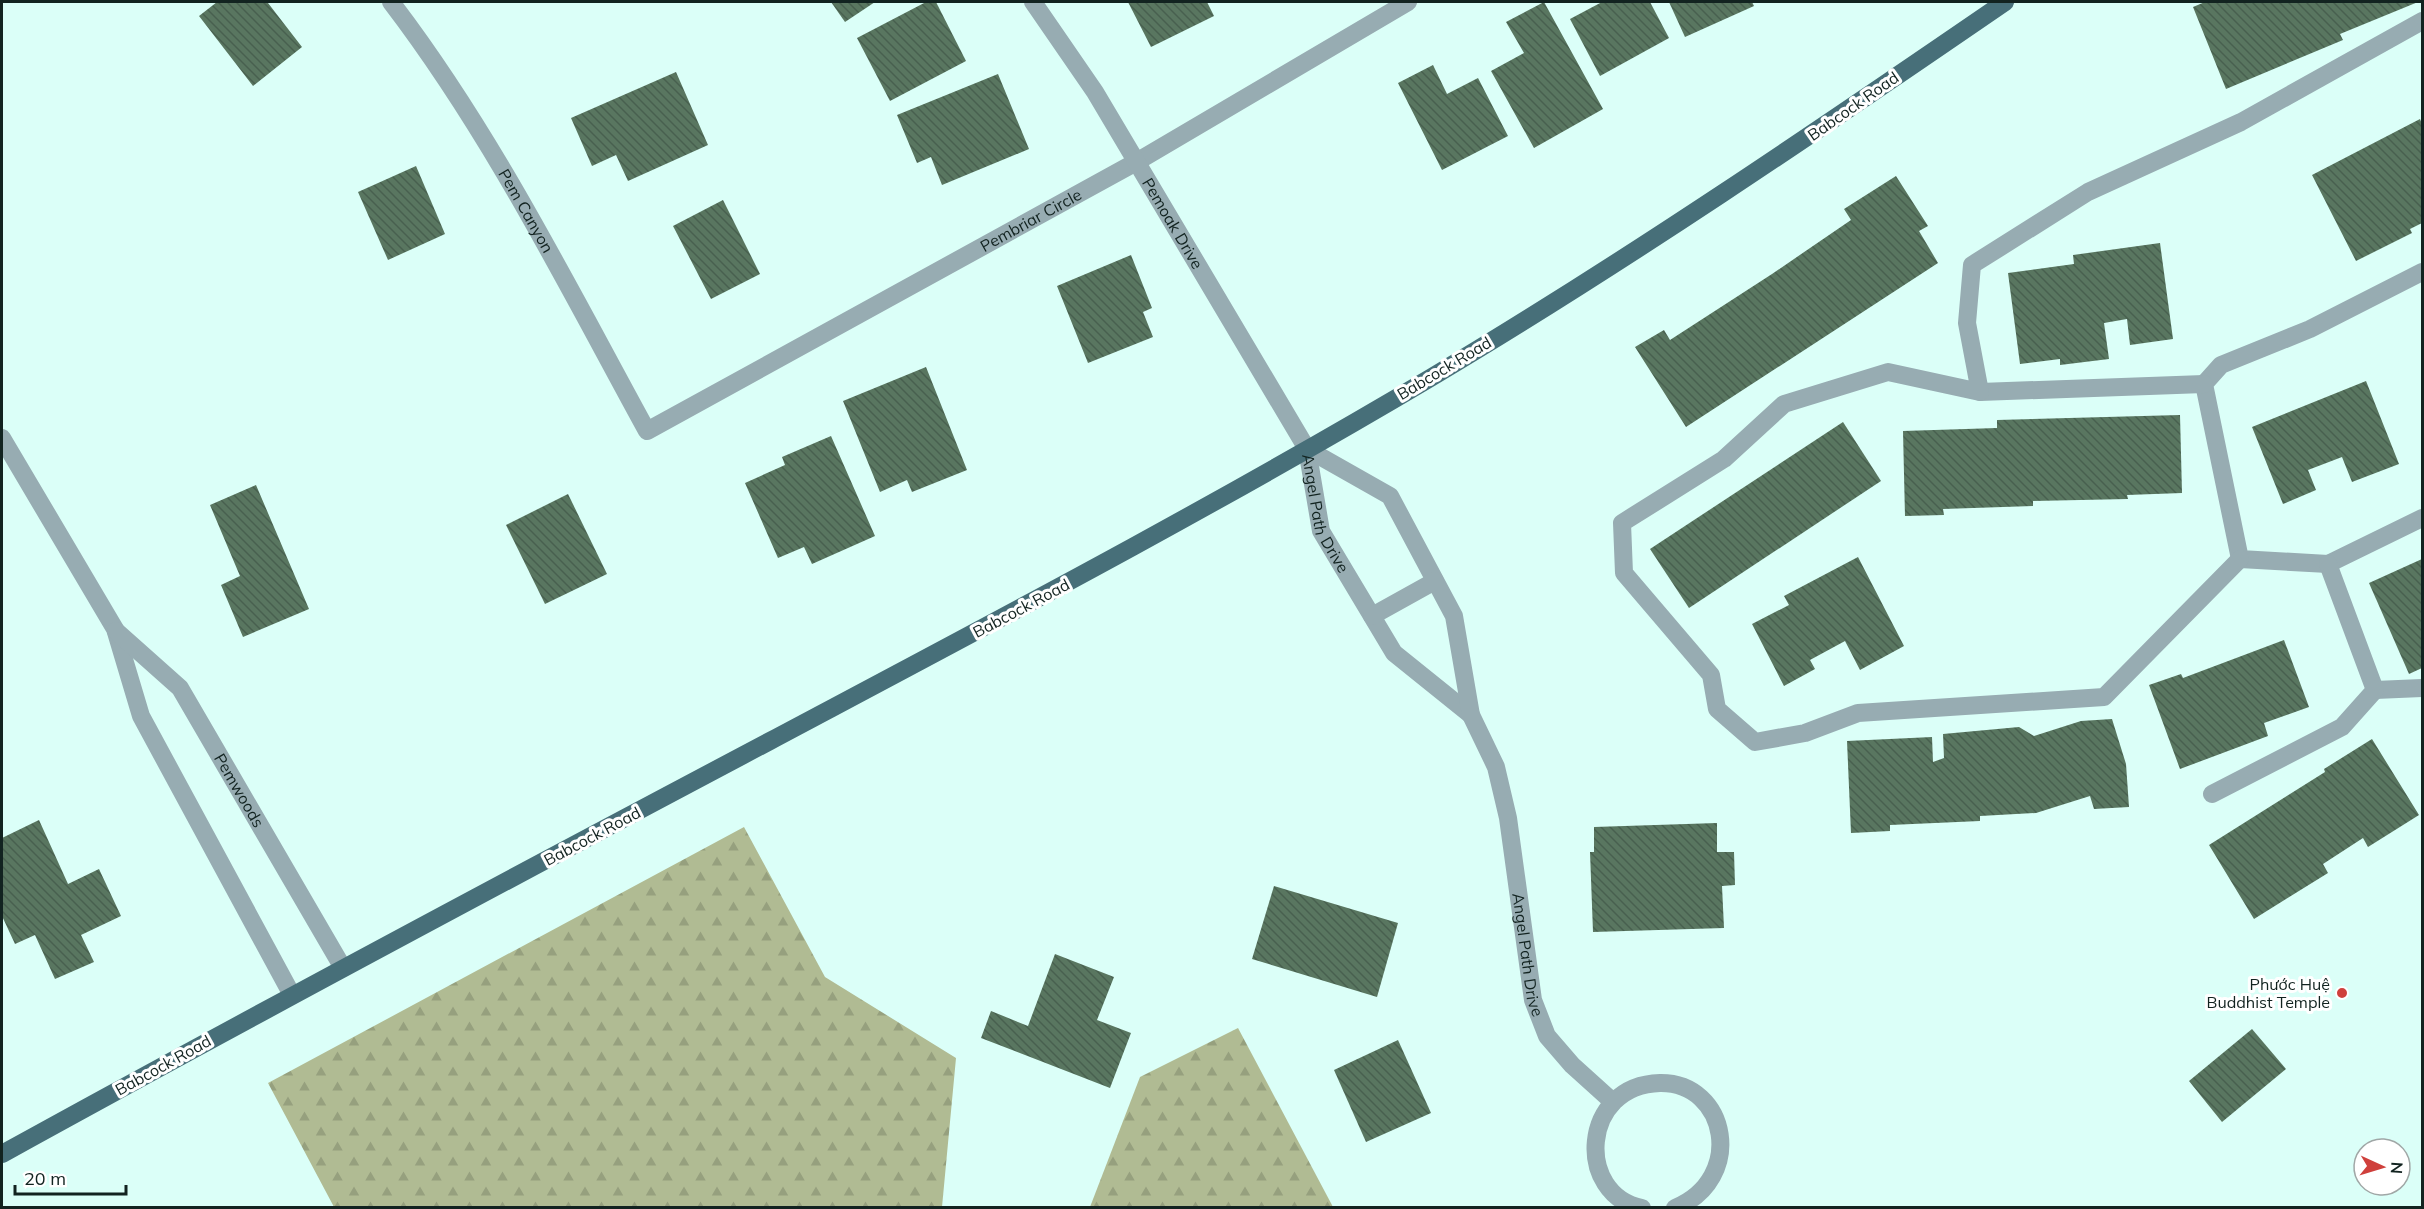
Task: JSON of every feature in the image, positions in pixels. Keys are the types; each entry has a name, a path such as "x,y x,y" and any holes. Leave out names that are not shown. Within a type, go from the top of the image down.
{"main road":[{"name":"Babcock Road","path":"2,1154 292,995 1093,570 1434,376 1785,154 2005,2"}],"street":[{"name":"Pem Canyon","path":"391,2 433,57 469,111 647,431"},
{"name":"Pemoak Drive","path":"1033,2 1095,92 1138,161 1307,449"},
{"name":"Pembriar Circle","path":"647,431 1138,161 1408,2"},
{"path":"1980,393 1967,323 1972,265 2088,192 2241,122 2422,21"},
{"path":"2422,272 2310,329 2221,365 2204,384 1980,393 1888,372 1784,404 1724,459 1622,523 1624,573 1711,675 1718,709 1755,742 1806,733 1858,713 2104,697 2240,559 2328,564 2422,518"},
{"path":"2204,384 2240,559"},
{"name":"Pemwoods","path":"2,438 115,630 141,716 292,995"},
{"name":"Angel Path Drive","path":"1307,449 1390,496 1454,616 1471,715 1496,767 1508,818 1536,1009 1547,1036 1572,1065 1613,1102"},
{"name":"Angel Path Drive","path":"1307,449 1321,531 1394,653 1471,715"},
{"path":"2328,564 2375,690"},
{"path":"1372,616 1435,580"},
{"name":"Pemwoods","path":"115,630 180,688 343,968"},
{"path":"2212,794 2342,727 2375,690 2422,688"},
{"path":"1642,1208 1620,1197 1607,1185 1594,1151 1596,1133 1602,1116 1613,1102 1628,1091 1645,1084 1662,1083 1688,1091 1709,1108 1717,1124 1721,1142 1720,1160 1714,1177 1703,1191 1689,1202 1675,1208"}],"green space":[{"path":"744,827 825,977 956,1058 942,1207 334,1207 268,1083"},
{"path":"1238,1028 1333,1207 1090,1207 1140,1077"}],"building":[{"path":"217,2 270,2 268,3 302,47 253,86 199,16"},
{"path":"831,2 875,2 845,22"},
{"path":"926,2 936,2 966,61 890,101 857,38"},
{"path":"1128,2 1207,2 1214,16 1151,47"},
{"path":"1544,2 1603,109 1534,148 1491,71 1524,53 1506,22"},
{"path":"1602,2 1650,2 1669,38 1600,76 1570,19"},
{"path":"1669,2 1752,2 1754,6 1685,37"},
{"path":"2205,2 2418,2 2340,34 2343,40 2226,89 2193,7"},
{"path":"1433,65 1447,94 1478,78 1508,136 1442,170 1398,83"},
{"path":"676,72 708,145 628,181 616,155 592,166 571,118"},
{"path":"998,74 1029,149 942,185 931,157 917,163 897,115"},
{"path":"2420,119 2422,124 2422,223 2410,229 2412,233 2356,261 2312,175"},
{"path":"416,166 445,234 388,260 358,192"},
{"path":"1896,176 1928,226 1919,231 1938,263 1686,427 1635,347 1664,330 1670,340 1772,274 1851,220 1844,209"},
{"path":"723,200 760,274 711,299 673,226"},
{"path":"2160,243 2173,339 2130,345 2127,319 2104,323 2109,359 2060,365 2060,359 2020,364 2008,273 2074,264 2073,255"},
{"path":"1131,255 1152,308 1143,312 1153,337 1088,363 1057,286"},
{"path":"926,367 967,470 912,492 907,480 880,492 843,401"},
{"path":"2366,381 2399,464 2352,482 2342,457 2308,470 2316,490 2283,504 2252,427"},
{"path":"2180,415 2182,493 2127,495 2128,499 2033,501 2033,506 1943,509 1944,515 1905,516 1903,431 1997,428 1997,420"},
{"path":"1843,422 1881,481 1689,608 1650,549"},
{"path":"831,436 875,536 812,564 804,547 778,558 745,483 785,465 782,457"},
{"path":"256,485 309,609 243,637 221,585 240,576 210,505"},
{"path":"568,494 607,574 545,604 506,525"},
{"path":"1858,557 1904,646 1860,670 1845,641 1810,660 1815,669 1784,686 1752,624 1789,605 1784,596"},
{"path":"2422,559 2422,668 2409,674 2369,583"},
{"path":"2284,640 2309,707 2264,723 2268,736 2180,769 2149,685 2181,674 2183,678"},
{"path":"2112,719 2126,764 2129,807 2094,809 2090,796 2036,813 1980,816 1980,821 1890,825 1890,831 1851,833 1847,741 1932,737 1933,762 1944,758 1943,734 2019,727 2034,736 2081,721"},
{"path":"2372,739 2419,815 2368,847 2363,838 2323,864 2328,873 2254,919 2209,845 2325,772 2324,769"},
{"path":"39,820 68,884 99,869 121,916 81,935 94,962 55,979 35,935 15,944 2,916 2,838"},
{"path":"1717,823 1717,852 1734,852 1735,885 1722,886 1724,928 1593,932 1590,852 1594,852 1594,827"},
{"path":"1274,886 1398,923 1377,997 1252,959"},
{"path":"1055,954 1114,977 1097,1020 1131,1033 1110,1088 981,1038 991,1011 1028,1026"},
{"path":"2252,1029 2286,1069 2222,1122 2189,1081"},
{"path":"1398,1040 1431,1113 1366,1142 1334,1070"}],"place":[{"name":"Phước Huệ Buddhist Temple","path":"2342,993"}]}
